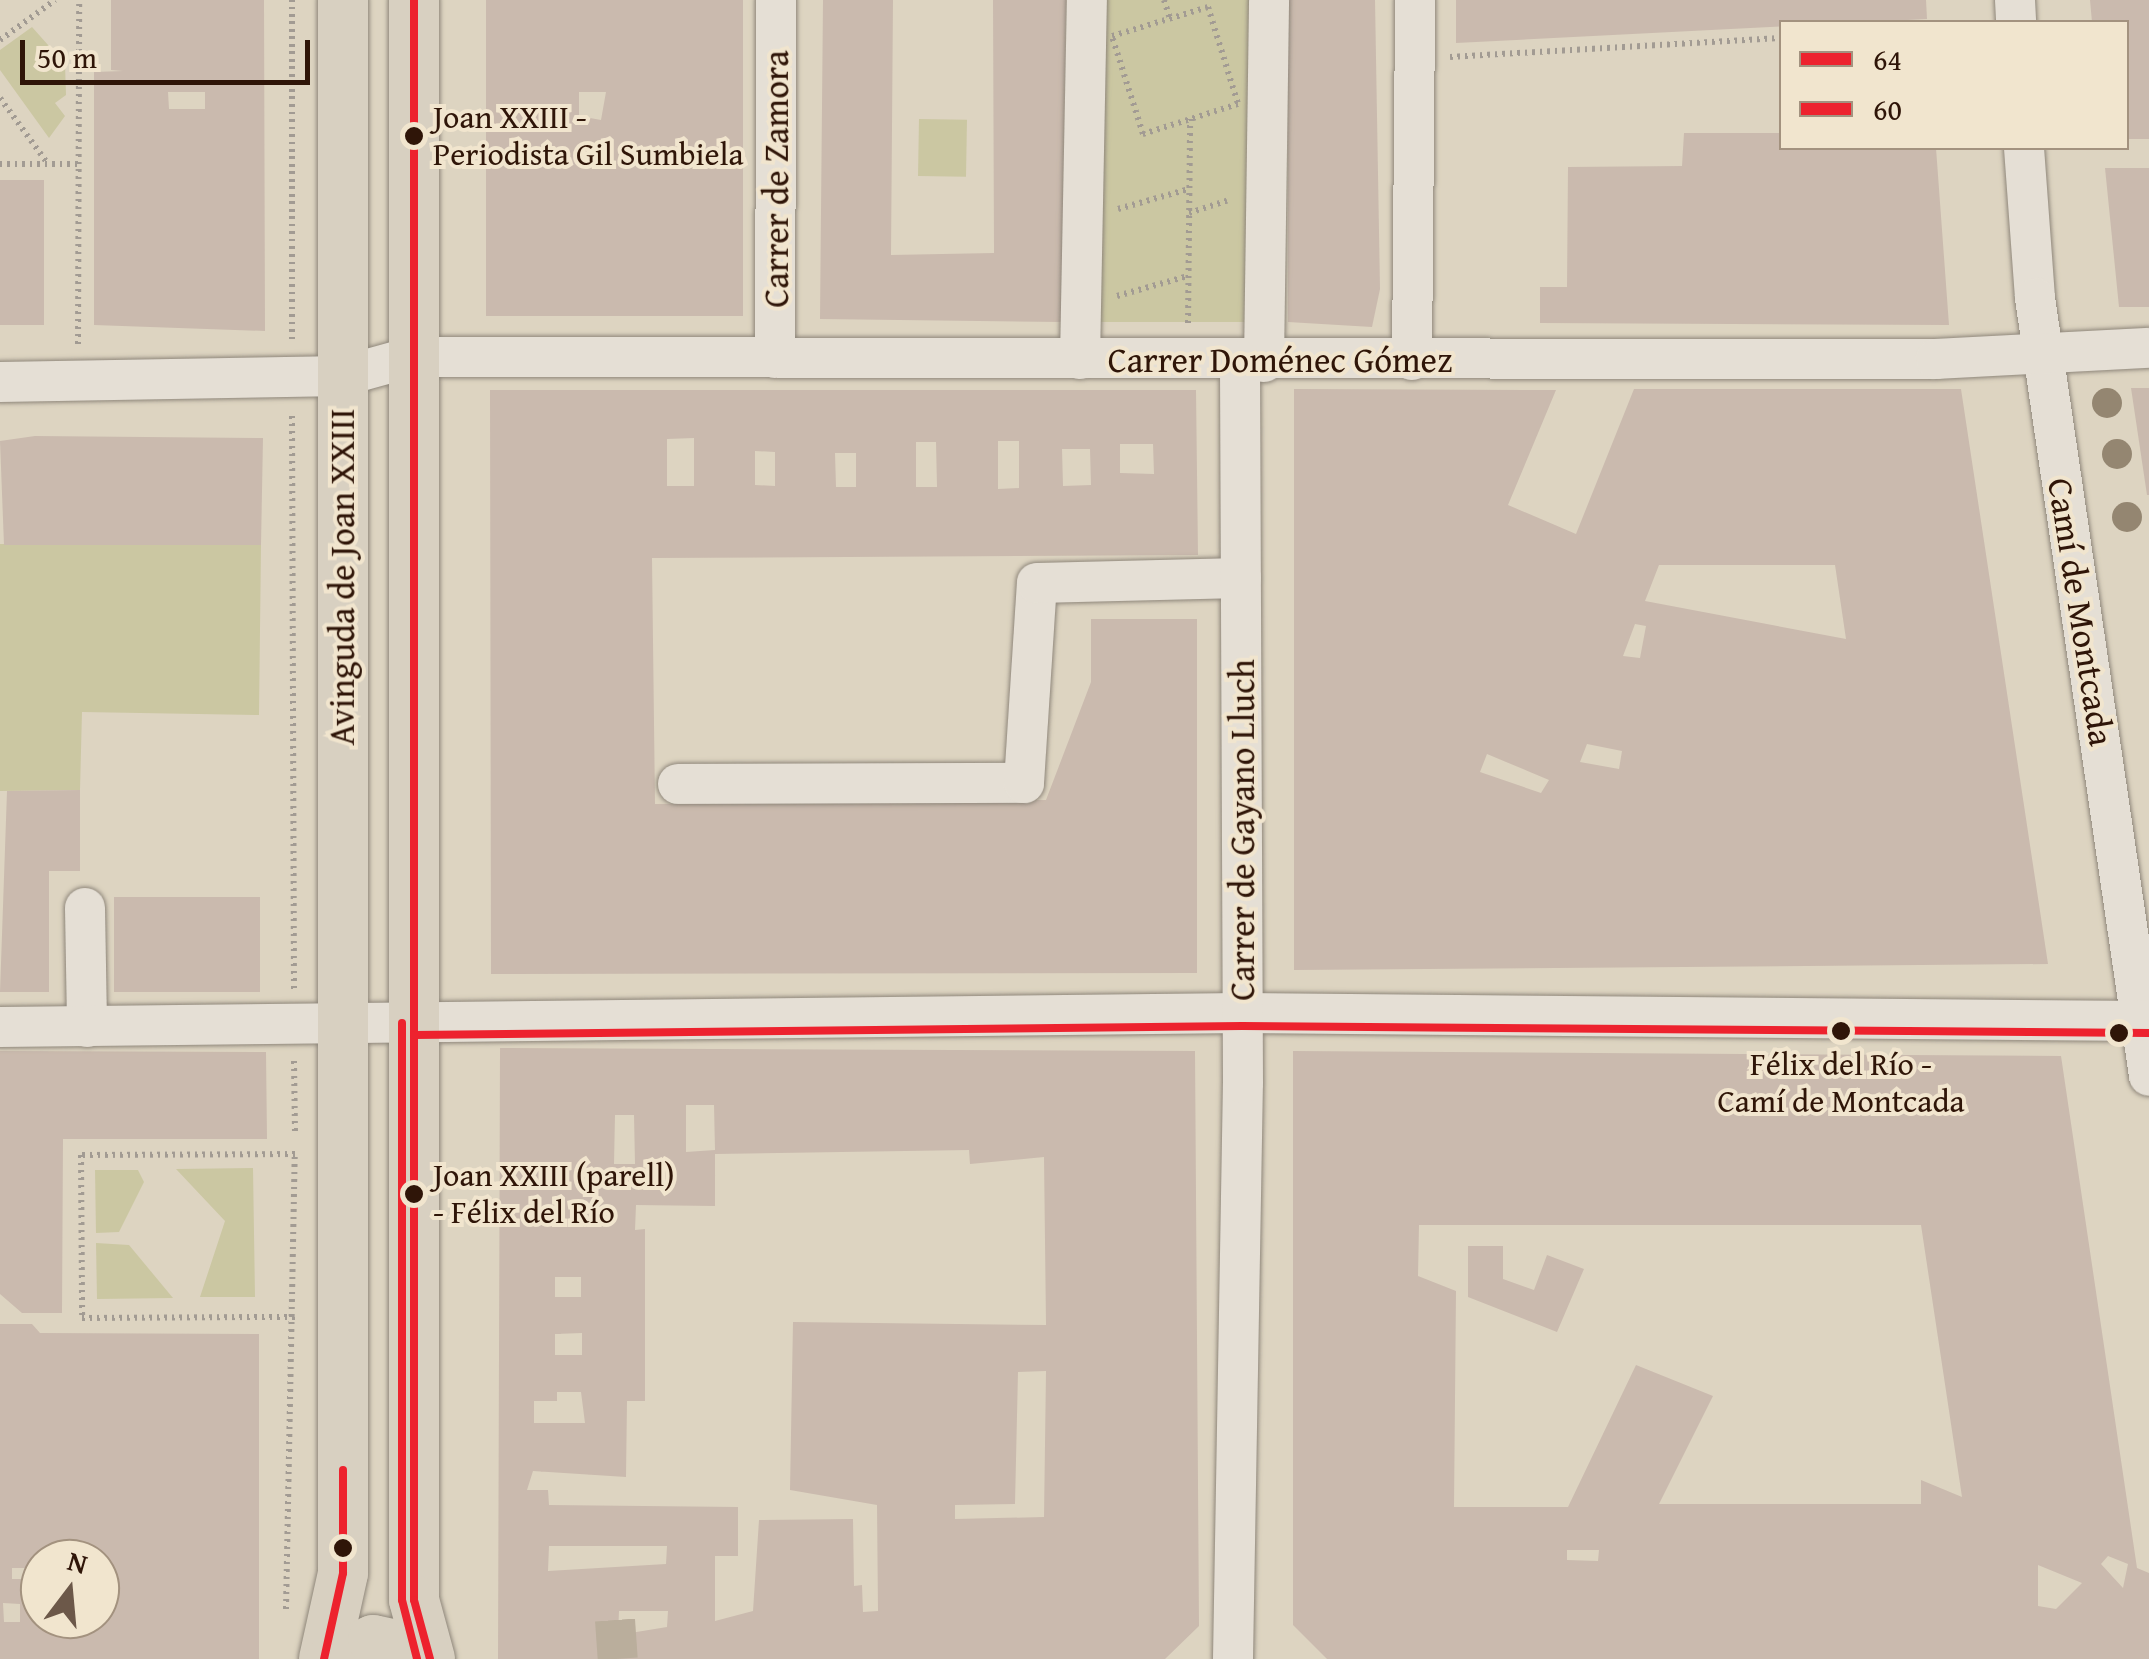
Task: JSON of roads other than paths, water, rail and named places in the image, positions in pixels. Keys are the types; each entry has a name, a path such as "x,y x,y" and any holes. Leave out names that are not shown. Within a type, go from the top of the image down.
{"main road":[{"name":"Avinguda de Joan XXIII","path":"324,1659 343,1572 342,1316 318,1154 340,1025 343,0"},
{"name":"Avinguda de Joan XXIII","path":"414,0 414,1600 427,1655"},
{"path":"332,1659 373,1640 427,1655"}],"street":[{"name":"Carrer de Zamora","path":"775,358 776,0"},
{"path":"1080,358 1087,0"},
{"name":"Carrer de Gayano Lluch","path":"1233,1659 1242,1013 1241,578 1269,0"},
{"path":"1412,360 1415,0"},
{"name":"Camí de Montcada","path":"2024,150 2043,356 2144,1021 2149,1076"},
{"name":"Carrer Doménec Gómez","path":"0,382 344,376 411,357 1252,362 2043,356 2149,348"},
{"path":"678,784 1024,783 1036,583 1241,578"},
{"path":"85,908 87,1027"},
{"path":"0,1026 1242,1013 2144,1021"}],"tunnel":[{"path":"615,1620 618,1659"}],"place":[{"name":"Joan XXIII - Periodista Gil Sumbiela","path":"414,136"},
{"name":"Félix del Río - Camí de Montcada","path":"1841,1031"},
{"name":"Joan XXIII (parell) - Félix del Río","path":"414,1194"}]}
